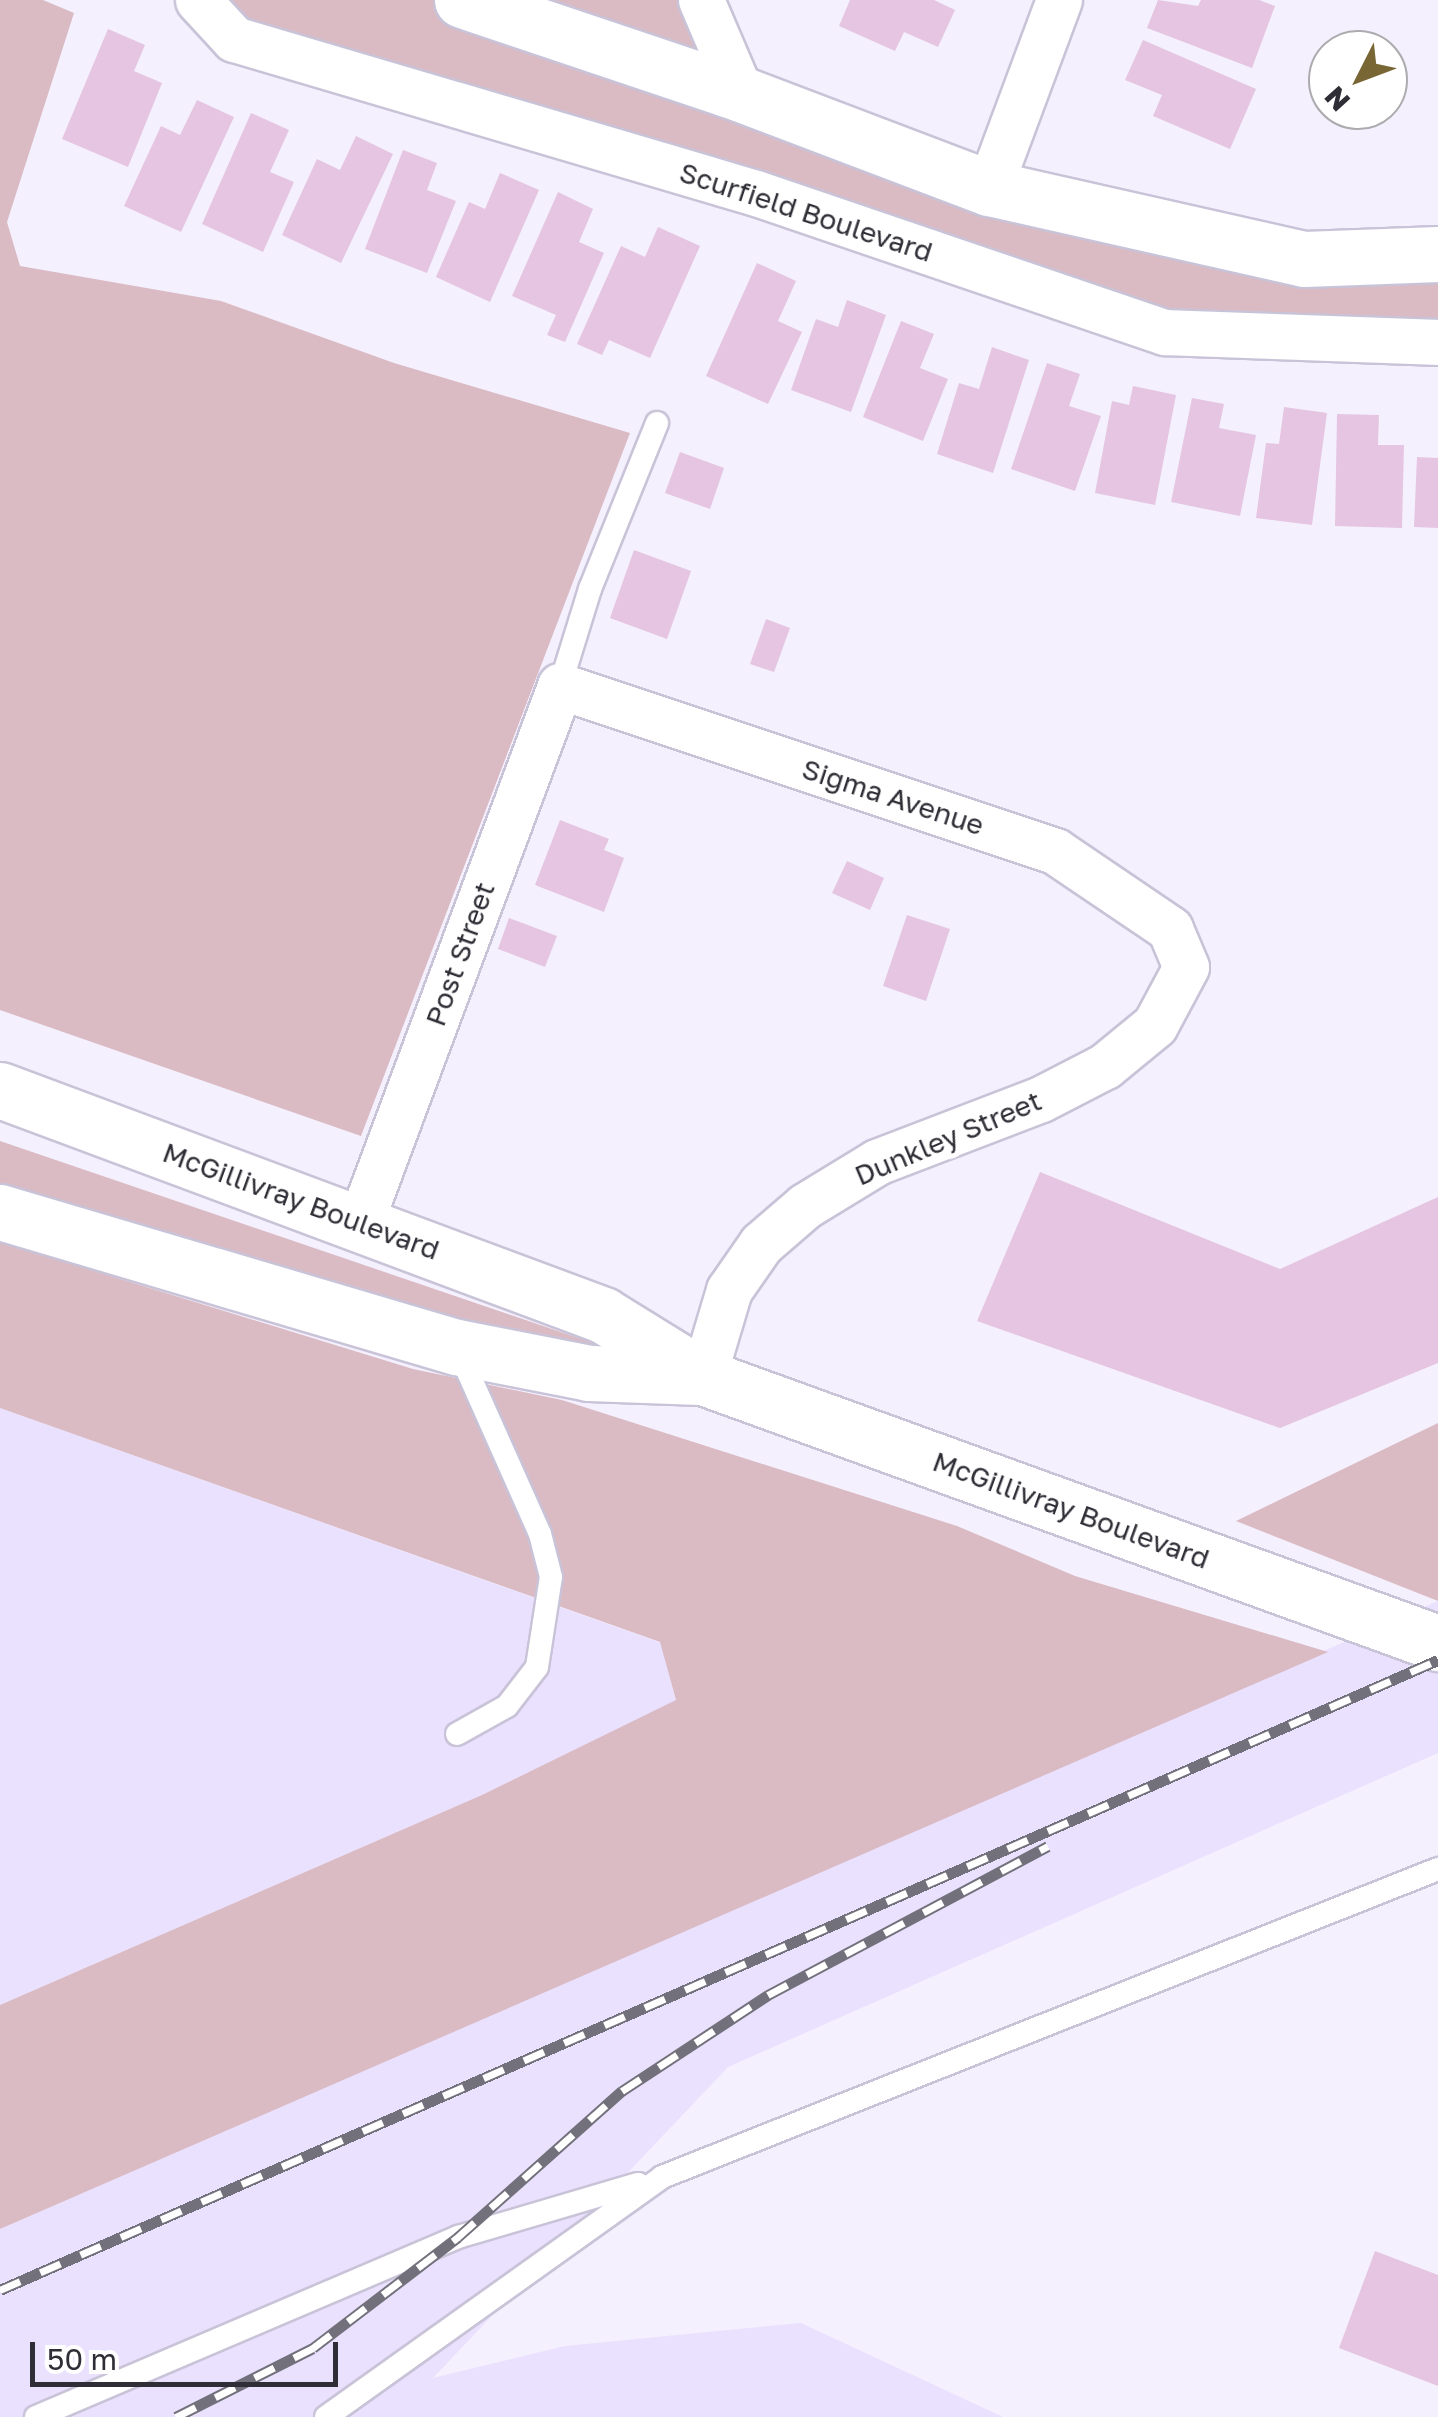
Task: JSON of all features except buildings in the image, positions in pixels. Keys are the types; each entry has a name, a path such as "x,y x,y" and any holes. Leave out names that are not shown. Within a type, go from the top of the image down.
{"main road":[{"path":"462,0 741,94 989,188 1304,259 1438,254"},
{"name":"McGillivray Boulevard","path":"0,1090 603,1315 703,1377 1438,1643"},
{"name":"McGillivray Boulevard","path":"0,1212 457,1347 588,1373 703,1377"}],"street":[{"name":"Scurfield Boulevard","path":"198,0 234,39 756,193 1165,332 1438,342"},
{"path":"701,0 741,94"},
{"path":"989,188 1058,0"},
{"name":"Sigma Avenue","path":"560,686 1056,851 1170,928 1186,968"},
{"name":"Post Street","path":"360,1223 560,686"},
{"name":"Dunkley Street","path":"703,1377 729,1290 762,1244 804,1206 878,1162 1042,1099 1105,1066 1154,1024 1186,968"}],"lane":[{"path":"560,686 590,589 657,423"},
{"path":"457,1347 540,1534 551,1577 537,1667 507,1706 457,1734"},
{"path":"36,2417 458,2237 662,2177 1438,1869"},
{"path":"326,2417 662,2177"}],"shaded area":[{"path":"0,0 43,0 74,13 7,222 20,266 221,301 394,363 630,433 361,1136 0,1010"},
{"path":"198,0 701,0 741,94 989,188 1438,254 1438,342 1165,332 234,39"},
{"path":"0,1141 596,1344 590,1362 0,1196"},
{"path":"0,1242 413,1369 562,1400 957,1526 1075,1576 1328,1652 0,2229 0,2005 482,1795 676,1700 660,1642 0,1408"},
{"path":"0,1408 661,1643 676,1701 482,1795 0,2005"},
{"path":"1438,1423 1438,1601 1236,1521"},
{"path":"1438,1601 1438,1753 728,2067 433,2378 565,2346 801,2323 1003,2417 0,2417 0,2229"}],"railway":[{"path":"0,2290 1438,1660"},
{"path":"176,2417 313,2348 458,2237 622,2091 768,1995 1048,1846"}]}
